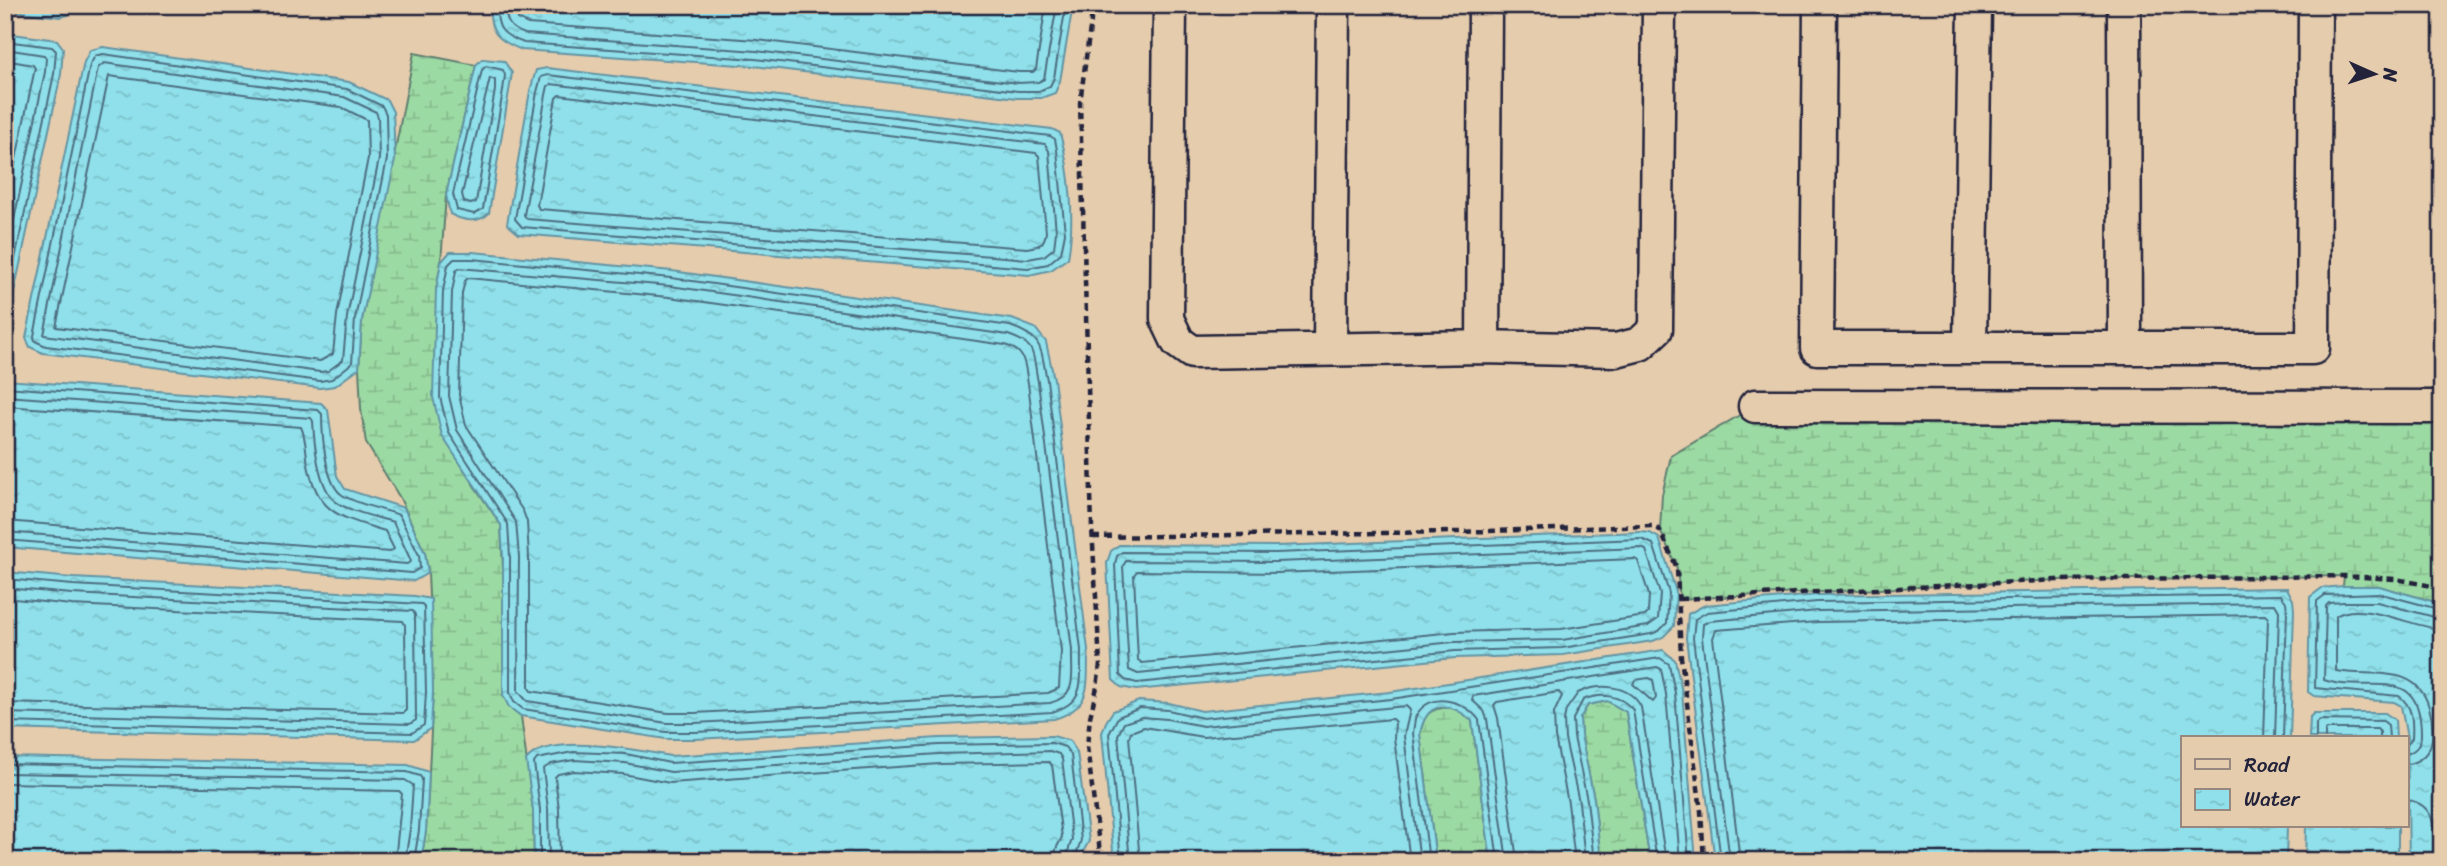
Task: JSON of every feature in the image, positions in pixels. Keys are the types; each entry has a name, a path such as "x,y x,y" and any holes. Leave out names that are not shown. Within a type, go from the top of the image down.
{"street":[{"path":"1170,5 1167,318 1178,342 1192,352 1483,346 1616,350 1640,344 1656,329 1659,5"},
{"path":"1330,349 1333,5"},
{"path":"1483,346 1485,5"},
{"path":"1820,5 1817,348 2313,348 2315,5"},
{"path":"1970,348 1975,5"},
{"path":"2124,5 2125,347"},
{"path":"1755,406 2442,407"}],"path":[{"path":"1093,5 1080,103 1093,537 1100,664 1087,746 1101,861"},
{"path":"1093,537 1456,533 1652,526 1660,530 1677,568 1681,657 1701,811 1704,861"},
{"path":"1679,599 2057,580 2344,576 2396,579 2442,588"}],"green space":[{"path":"414,53 476,65 446,195 436,290 473,484 501,525 509,707 521,716 533,810 534,861 421,861 426,831 433,692 428,573 425,553 400,498 366,443 359,368 362,320"},
{"path":"1755,406 2442,407 2442,604 2379,586 2343,586 2344,576 2057,580 1680,599 1677,568 1660,530 1662,495 1671,456"},
{"path":"1607,701 1626,712 1650,861 1601,861 1580,718 1588,705"},
{"path":"1449,707 1460,711 1472,721 1491,861 1436,861 1420,735 1428,714 1436,709"}],"water":[{"path":"5,5 79,5 68,15 60,17 5,10"},
{"path":"490,5 1073,5 1060,81 1055,93 1041,98 1017,98 754,66 522,50 497,35 491,23"},
{"path":"5,33 57,40 63,48 61,74 5,334"},
{"path":"103,47 349,82 387,100 393,112 395,160 362,320 359,368 335,386 320,388 43,353 30,347 26,338 84,62 90,50"},
{"path":"482,59 504,61 512,73 489,213 481,219 471,220 450,214 446,195 476,65"},
{"path":"547,68 1052,129 1060,133 1069,179 1071,228 1068,258 1051,270 1029,275 519,234 507,224 530,91 536,70"},
{"path":"450,252 672,271 1012,319 1035,328 1046,342 1054,379 1088,650 1087,684 1082,701 1067,714 1054,719 696,739 666,739 521,716 509,707 503,695 501,525 442,436 433,397 436,290 441,262"},
{"path":"5,380 321,403 328,410 337,476 345,489 404,508 425,553 428,573 414,581 5,547"},
{"path":"1641,532 1659,538 1676,592 1674,626 1663,637 1653,641 1563,655 1455,658 1136,690 1121,687 1113,680 1107,563 1111,551 1119,545 1276,546"},
{"path":"5,572 431,599 431,728 414,740 5,729"},
{"path":"2379,586 2442,604 2442,861 2409,861 2408,736 2401,706 2394,702 2314,696 2308,692 2310,597 2322,588"},
{"path":"2287,588 2294,610 2290,736 2181,736 2181,828 2287,828 2286,861 1715,861 1686,638 1688,614 1705,605 1817,595"},
{"path":"1663,650 1675,660 1682,692 1696,861 1650,861 1626,712 1607,701 1588,705 1580,718 1601,861 1491,861 1472,721 1455,710 1440,707 1427,715 1420,734 1436,861 1114,861 1102,733 1113,711 1139,701 1169,703 1202,711 1390,692"},
{"path":"2314,713 2385,713 2395,720 2396,736 2309,736 2310,717"},
{"path":"1053,736 1070,741 1077,752 1089,841 1078,861 534,861 533,810 526,760 537,752 553,747 595,745 670,756 939,738"},
{"path":"5,757 408,765 429,772 426,831 421,861 5,861"},
{"path":"2306,828 2398,828 2398,861 2305,861"}]}
